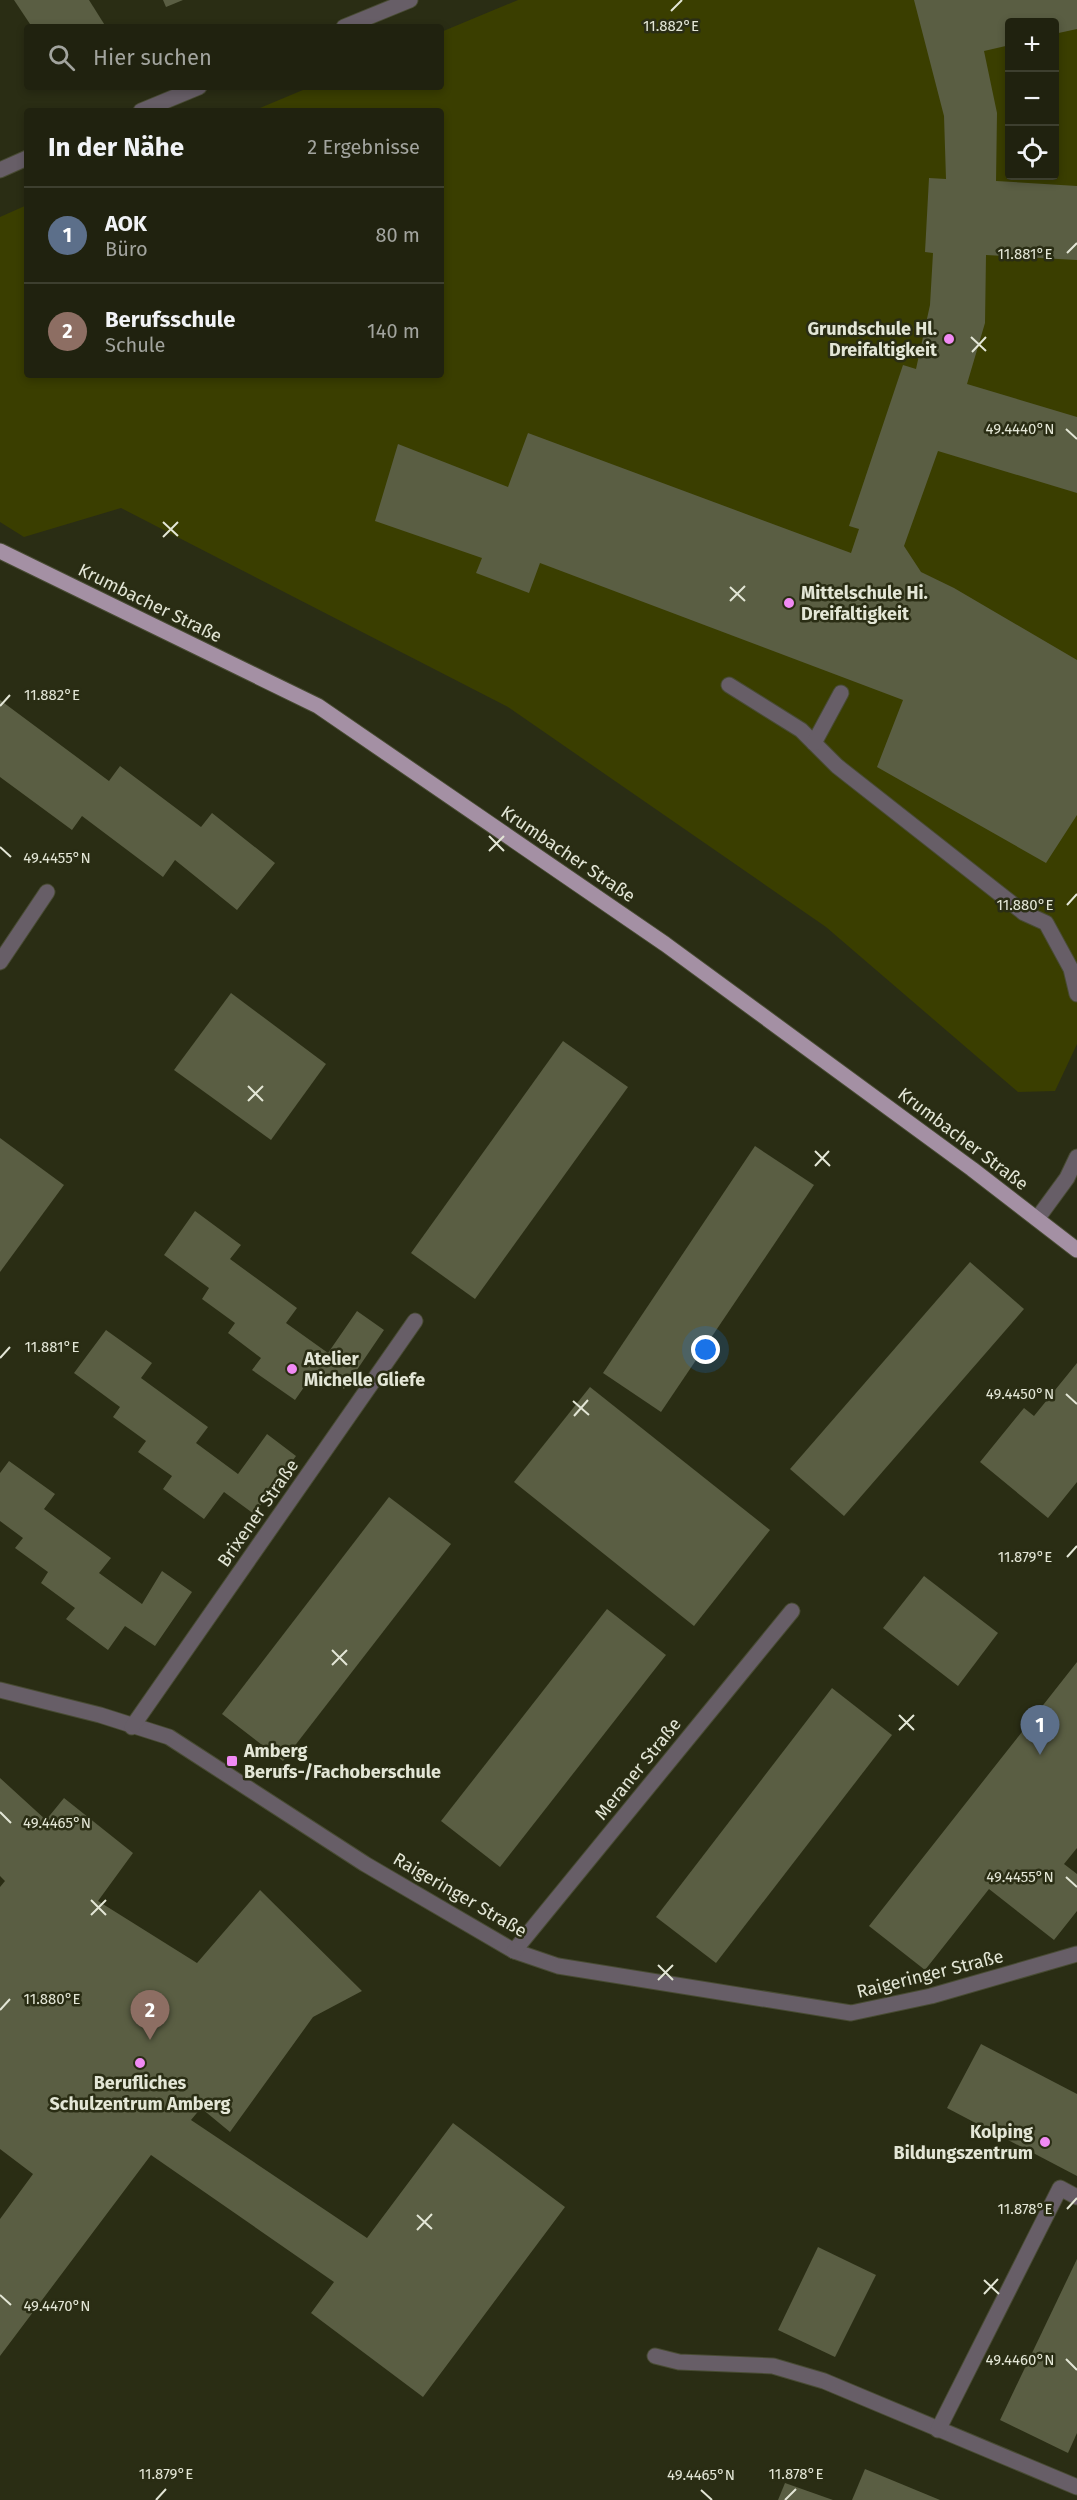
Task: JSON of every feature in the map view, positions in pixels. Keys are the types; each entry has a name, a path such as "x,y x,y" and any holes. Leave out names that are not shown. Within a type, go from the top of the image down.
{"main road":[{"name":"Krumbacher Straße","path":"0,551 318,706 665,944 972,1169 1077,1250"}],"street":[{"path":"352,24 410,0"},
{"path":"148,108 193,90"},
{"path":"0,170 24,159"},
{"path":"729,684 801,730 837,766 1024,913 1046,923 1071,969 1077,994"},
{"path":"814,743 841,693"},
{"path":"0,962 47,892"},
{"path":"1037,1219 1068,1178 1077,1157"},
{"name":"Brixener Straße","path":"132,1727 415,1321"},
{"name":"Meraner Straße","path":"514,1951 792,1611"},
{"name":"Raigeringer Straße","path":"0,1690 100,1715 169,1737 365,1864 514,1951 558,1966 851,2013 931,1996 1077,1954"},
{"path":"938,2430 1060,2188 1077,2197"},
{"path":"656,2355 679,2362 773,2366 824,2381 1077,2487"}],"shaded area":[{"path":"518,0 1077,0 1077,1044 1055,1091 1018,1092 826,927 508,707 121,508 24,537 0,522 0,217 24,206 24,378 444,378 444,108 260,108 303,90 444,90 444,31"}],"building":[{"path":"14,0 89,0 104,24 30,24"},
{"path":"163,0 183,0 166,7"},
{"path":"914,0 1077,0 1077,29 1059,33 1059,18 1005,18 1005,46 984,51 997,113 996,181 1077,186 1077,260 986,255 985,323 967,384 1077,417 1077,493 938,451 904,546 921,572 954,588 1077,660 1077,815 1046,863 877,767 903,700 540,563 529,593 476,573 482,558 375,521 398,444 508,487 528,433 851,553 859,529 849,526 903,365 916,369 930,305 933,253 925,252 929,178 946,179 944,116"},
{"path":"0,700 109,781 120,766 201,827 212,813 275,863 237,910 175,860 163,877 82,816 72,830 0,777"},
{"path":"231,993 326,1064 271,1140 174,1070"},
{"path":"563,1041 628,1087 475,1299 411,1253"},
{"path":"0,1138 64,1185 0,1272"},
{"path":"755,1146 814,1185 661,1412 603,1373"},
{"path":"195,1211 241,1245 230,1259 297,1308 286,1323 328,1353 357,1311 384,1330 344,1389 316,1370 295,1400 252,1370 261,1358 228,1333 235,1323 202,1299 209,1288 164,1255"},
{"path":"970,1262 1024,1309 844,1516 790,1469"},
{"path":"106,1330 152,1363 141,1378 208,1427 196,1443 238,1474 267,1434 296,1456 254,1514 224,1492 204,1519 163,1489 172,1476 138,1452 146,1441 113,1417 120,1407 74,1373"},
{"path":"1077,1363 1077,1482 1048,1518 980,1462 1024,1408 1034,1416"},
{"path":"590,1387 770,1530 694,1626 514,1482"},
{"path":"9,1461 55,1494 44,1509 111,1558 99,1573 142,1604 162,1571 192,1592 155,1646 125,1626 108,1650 66,1619 75,1608 41,1583 48,1572 15,1548 23,1538 0,1521 0,1473"},
{"path":"389,1497 451,1544 283,1761 222,1714"},
{"path":"924,1576 998,1633 958,1686 883,1628"},
{"path":"607,1609 666,1655 500,1867 441,1821"},
{"path":"1077,1662 1077,1848 1064,1864 1077,1874 1077,1911 1054,1940 989,1889 925,1970 869,1926"},
{"path":"832,1688 892,1735 716,1963 656,1917"},
{"name":"Berufliches Schulzentrum Amberg","path":"0,1778 46,1820 64,1798 133,1853 98,1901 197,1963 260,1890 362,1991 313,2017 230,2132 201,2108 191,2120 367,2238 453,2123 565,2207 423,2397 311,2313 334,2282 151,2155 0,2356 0,2219 33,2174 0,2149 0,1887 5,1881 0,1876"},
{"name":"Kolping Bildungszentrum","path":"981,2044 1077,2094 1077,2176 947,2108"},
{"path":"818,2247 876,2275 835,2357 778,2330"},
{"path":"1077,2259 1077,2433 1068,2453 1000,2420"},
{"path":"865,2469 940,2500 852,2500"},
{"path":"785,2483 833,2500 778,2500"}],"place":[{"name":"Grundschule Hl. Dreifaltigkeit","path":"949,339"},
{"name":"Mittelschule Hi. Dreifaltigkeit","path":"789,603"},
{"name":"Atelier Michelle Gliefe","path":"292,1369"},
{"name":"AOK","path":"1040,1755"},
{"name":"Amberg Berufs-/Fachoberschule","path":"232,1761"},
{"name":"Berufsschule","path":"150,2040"},
{"name":"Berufliches Schulzentrum Amberg","path":"140,2063"},
{"name":"Kolping Bildungszentrum","path":"1045,2142"}]}
